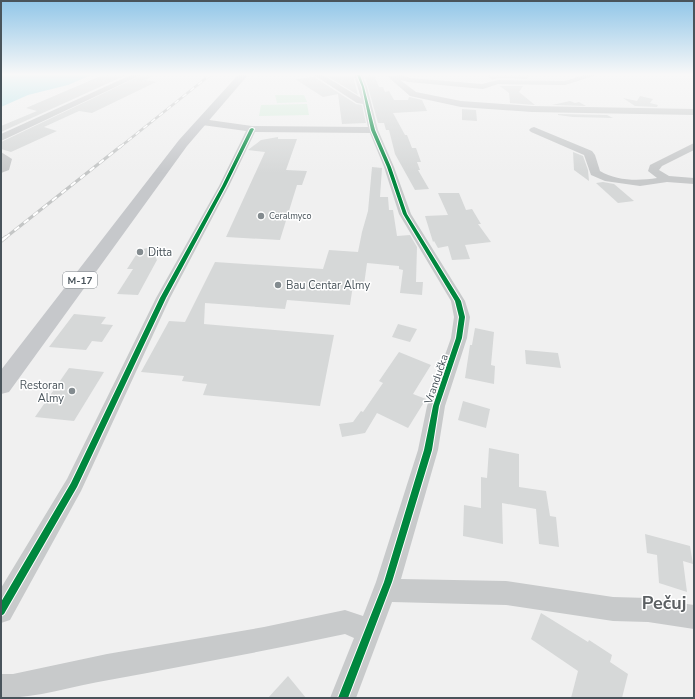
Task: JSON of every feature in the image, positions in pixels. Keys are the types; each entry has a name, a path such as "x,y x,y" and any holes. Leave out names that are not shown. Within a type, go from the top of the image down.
{"main road":[{"name":"M-17","path":"1,386 183,143 216,108"},
{"path":"183,143 201,133 215,129"}],"street":[{"path":"1,138 68,108"},
{"name":"Vrandučka","path":"342,698 385,590 428,450 436,406 459,338 462,317 458,300 405,214 389,167 373,130 368,108"},
{"path":"518,108 694,112"},
{"path":"201,124 247,128"},
{"path":"201,124 215,129 247,128 373,130"},
{"path":"1,611 74,485 163,298 224,186 247,128"},
{"path":"534,130 588,154 595,173 605,178 646,183 661,182 666,179"},
{"path":"694,146 654,167 653,171 666,179 694,181"},
{"path":"1,155 7,159 5,168 1,170"},
{"path":"385,590 506,593 613,609 648,610 694,617"},
{"path":"1,687 13,687 107,667 264,639 344,622 369,631"}],"green space":[{"path":"261,108 308,108 309,115 259,116"}],"building":[{"path":"26,108 54,108 1,132 1,126 37,111"},
{"path":"73,108 103,108 92,113 79,111 44,127 57,131 11,152 1,149 1,142"},
{"path":"340,108 363,108 366,123 342,124"},
{"path":"374,108 425,108 427,111 393,113 405,135 407,135 412,148 416,148 421,162 417,162 420,170 418,170 429,189 415,190 395,154 389,130 386,130 384,123 378,123"},
{"path":"462,109 476,110 477,121 462,120"},
{"path":"558,114 607,115 613,118 573,117"},
{"path":"278,137 278,139 297,139 286,170 307,171 302,185 297,185 280,240 226,237 265,152 248,150 261,140"},
{"path":"573,152 583,156 588,170 589,181 574,170"},
{"path":"372,167 382,168 380,197 388,197 389,210 393,210 397,236 410,235 417,247 416,282 423,282 422,295 400,293 403,270 399,269 399,266 367,263 364,285 353,285 350,305 287,300 285,309 205,303 204,324 334,335 320,406 203,395 207,384 182,381 184,376 141,372 169,321 185,322 215,262 323,269 329,250 358,252 368,211"},
{"path":"603,182 614,184 634,201 618,203 596,183"},
{"path":"438,193 459,193 466,210 472,209 481,224 478,224 491,242 465,245 470,259 452,260 448,246 438,248 434,241 433,242 425,216 448,215"},
{"path":"151,247 157,260 138,295 117,294 133,269 127,269 136,255 135,251"},
{"path":"74,314 106,317 101,324 113,325 102,342 92,341 86,350 49,347"},
{"path":"398,324 417,329 410,342 392,337"},
{"path":"475,328 494,332 491,365 495,366 494,384 465,378 470,345 472,345"},
{"path":"525,350 558,353 561,368 526,364"},
{"path":"399,352 431,365 413,394 426,399 408,428 377,413 365,433 342,437 339,424 353,422 361,411 363,412 383,383 379,381"},
{"path":"69,368 104,372 74,421 35,417"},
{"path":"463,401 490,409 486,428 458,420"},
{"path":"489,448 519,454 519,487 546,491 550,516 556,517 559,547 539,544 536,509 502,503 503,544 463,536 464,505 481,508 481,477 487,478"},
{"path":"645,534 690,546 693,564 683,561 687,592 659,583 657,555 647,553"},
{"path":"541,613 588,642 589,640 612,655 610,662 628,674 622,698 571,698 578,671 531,639"},
{"path":"288,676 306,698 268,698"}],"railway":[{"path":"120,147 169,108"},
{"path":"5,238 121,146"},
{"path":"1,241 6,237"}],"cycle path":[{"path":"343,698 388,582 428,450 436,406 459,338 462,317 458,301 405,214 389,167 373,130 368,108"},
{"path":"1,611 74,485 163,298 224,186 252,129"}],"place":[{"name":"Ceralmyco","path":"261,216"},
{"name":"Ditta","path":"140,252"},
{"name":"Bau Centar Almy","path":"278,285"},
{"name":"Restoran Almy","path":"72,391"}],"district":[{"name":"Pečuj","path":"664,603"}]}
